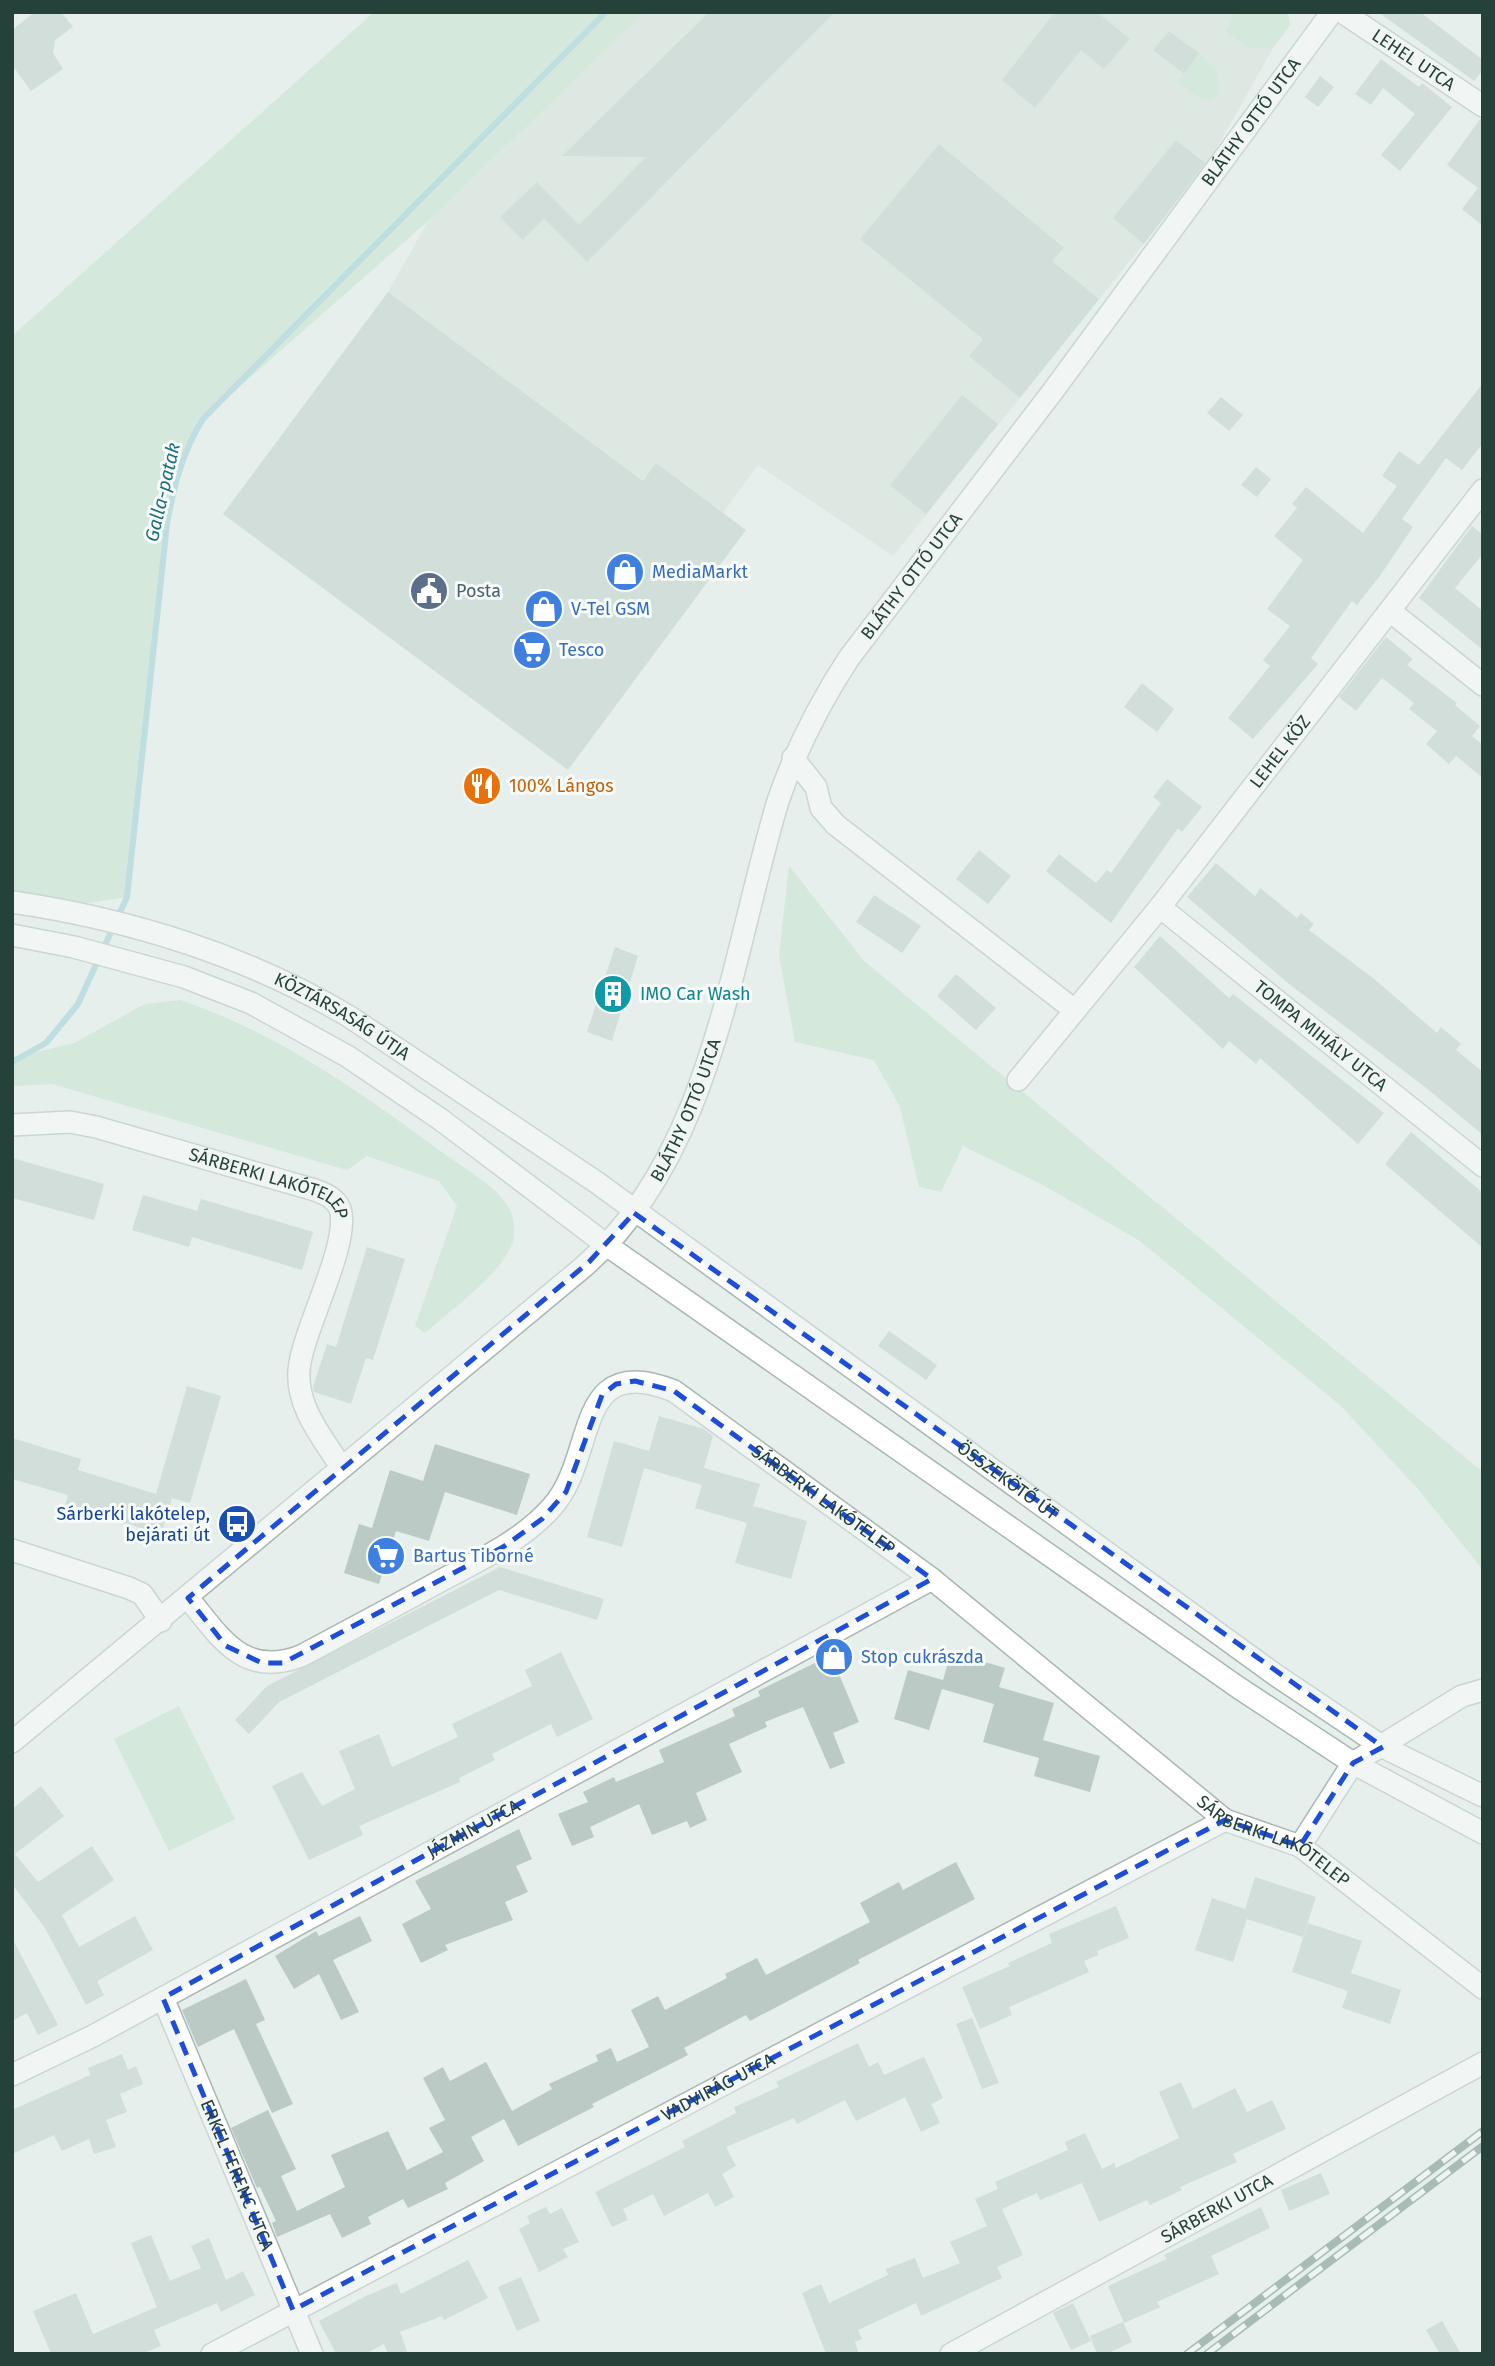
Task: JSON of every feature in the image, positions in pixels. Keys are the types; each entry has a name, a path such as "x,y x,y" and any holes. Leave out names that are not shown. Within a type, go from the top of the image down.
{"street":[{"name":"BLÁTHY OTTÓ UTCA","path":"12,1742 161,1621 341,1467 608,1246 634,1213 680,1132 705,1068 760,861 793,758 819,704 849,658 1053,391 1332,12"},
{"name":"LEHEL UTCA","path":"1342,12 1483,106"},
{"name":"LEHEL KÖZ","path":"1017,1080 1073,1009 1160,908 1483,490"},
{"path":"1390,611 1483,685"},
{"path":"793,758 816,788 821,808 836,825 1073,1009"},
{"name":"KÖZTÁRSASÁG ÚTJA","path":"12,902 83,914 153,933 231,959 313,995 425,1065 596,1182 634,1213"},
{"name":"TOMPA MIHÁLY UTCA","path":"1160,908 1483,1166"},
{"name":"KÖZTÁRSASÁG ÚTJA","path":"12,935 74,947 184,977 251,1003 313,1035 440,1119 608,1246"},
{"name":"SÁRBERKI LAKÓTELEP","path":"12,1125 69,1122 96,1127 316,1190 332,1198 340,1210 339,1236 299,1369 300,1393 307,1412 341,1467"},
{"name":"ÖSSZEKÖTŐ ÚT","path":"634,1213 1277,1676 1383,1747 1483,1796"},
{"name":"ÖSSZEKÖTŐ ÚT","path":"608,1246 1227,1680 1353,1763 1483,1833"},
{"name":"SÁRBERKI LAKÓTELEP","path":"188,1598 226,1646 245,1658 262,1664 283,1663 301,1656 503,1547 542,1519 566,1492 591,1413 602,1395 616,1384 652,1382 674,1391 932,1579 1225,1820 1300,1846 1483,1988"},
{"path":"12,1550 142,1594 161,1621"},
{"name":"JÁZMIN UTCA","path":"12,2075 163,1998 932,1579"},
{"path":"1300,1846 1353,1763 1462,1696 1483,1690"},
{"name":"VADVIRÁG UTCA","path":"212,2354 1225,1820"},
{"name":"ERKEL FERENC UTCA","path":"163,1998 312,2354"},
{"name":"SÁRBERKI UTCA","path":"951,2354 1483,2063"}],"highlighted area":[{"path":"634,1213 1383,1747 1353,1763 1300,1846 1225,1820 293,2310 163,1998 932,1579 674,1391 635,1381 616,1384 602,1395 566,1492 542,1519 503,1547 283,1663 262,1663 226,1646 188,1598 589,1262"}],"shaded area":[{"path":"645,12 1273,12 1290,25 1273,48 1207,165 893,556 758,465 723,513 643,481 388,292 428,221"}],"green space":[{"path":"374,12 645,12 428,221 203,419 176,473 167,524 127,897 56,908 12,902 12,336"},
{"path":"1235,12 1288,12 1290,25 1273,48 1249,48 1226,32"},
{"path":"1199,53 1213,67 1218,78 1216,97 1209,101 1199,98 1177,82"},
{"path":"789,866 865,962 1483,1472 1483,1570 1419,1490 1341,1406 1140,1241 1041,1184 963,1146 941,1192 919,1187 900,1107 874,1060 795,1042 779,955"},
{"path":"180,1000 251,1029 319,1067 490,1186 510,1210 514,1225 513,1241 499,1266 475,1291 425,1333 415,1326 457,1206 439,1181 367,1156 347,1170 52,1084 12,1086 12,1058 74,1043 145,1004"},
{"path":"179,1706 235,1819 169,1851 114,1739"}],"building":[{"path":"35,12 61,12 73,27 55,40 53,53 63,69 31,91 13,66 12,30"},
{"path":"709,12 835,12 587,262 544,219 523,240 500,217 537,182 579,225 646,157 562,156"},
{"path":"1055,12 1097,12 1130,39 1104,69 1081,50 1035,108 1002,80"},
{"path":"1378,12 1420,12 1483,60 1483,70 1474,81"},
{"path":"1169,31 1199,53 1184,74 1153,50"},
{"path":"1381,59 1419,87 1422,83 1452,107 1400,171 1381,155 1415,114 1383,88 1371,105 1355,94"},
{"path":"1320,76 1334,87 1318,107 1305,97"},
{"path":"1480,119 1483,119 1483,226 1462,209 1478,188 1447,165"},
{"path":"1176,140 1205,163 1144,244 1113,218"},
{"path":"939,144 1064,248 1052,261 1099,299 1020,398 969,356 983,339 860,239"},
{"name":"Tesco","path":"388,292 643,481 656,463 746,530 568,770 223,514"},
{"path":"1483,383 1483,443 1462,470 1446,458 1402,519 1413,527 1379,577 1357,605 1352,601 1311,658 1318,664 1253,739 1228,718 1270,666 1263,660 1290,626 1267,609 1303,560 1274,536 1297,508 1292,504 1306,487 1363,533 1397,486 1382,476 1399,451 1419,465"},
{"path":"962,395 998,424 926,514 890,485"},
{"path":"1221,397 1243,415 1229,431 1207,413"},
{"path":"1256,467 1271,479 1257,497 1241,485"},
{"path":"1472,526 1483,535 1483,554 1455,588 1483,611 1483,650 1419,598"},
{"path":"1386,637 1413,659 1407,665 1457,703 1455,705 1480,726 1472,736 1483,745 1483,778 1456,756 1449,764 1426,744 1437,731 1409,709 1414,703 1382,678 1356,711 1339,697"},
{"path":"1142,683 1174,709 1157,732 1124,707"},
{"path":"1167,779 1202,807 1182,832 1178,828 1111,923 1046,871 1059,854 1096,883 1107,870 1111,873 1161,803 1153,797"},
{"path":"979,850 1011,876 988,904 956,879"},
{"path":"1216,863 1255,896 1260,888 1297,918 1301,913 1314,924 1309,930 1373,978 1437,1033 1441,1027 1461,1044 1456,1050 1483,1072 1483,1135 1425,1087 1289,984 1187,897"},
{"path":"874,895 921,926 902,953 856,922"},
{"path":"1160,936 1229,998 1233,994 1384,1113 1358,1144 1260,1058 1256,1064 1229,1041 1223,1049 1134,967"},
{"name":"IMO Car Wash","path":"615,947 638,956 612,1041 587,1032"},
{"path":"956,974 996,1008 976,1030 937,996"},
{"path":"1411,1132 1483,1193 1483,1248 1385,1164"},
{"path":"12,1158 104,1184 94,1220 12,1198"},
{"path":"143,1195 197,1211 201,1199 313,1232 302,1270 192,1237 189,1247 132,1230"},
{"path":"367,1247 405,1259 373,1360 366,1358 351,1404 314,1392 313,1387 327,1344 336,1347"},
{"path":"889,1331 937,1365 926,1380 878,1346"},
{"path":"187,1386 221,1396 190,1503 172,1498 161,1534 65,1505 68,1495 12,1479 12,1438 81,1459 78,1470 156,1494"},
{"path":"659,1416 704,1429 713,1436 704,1468 760,1484 753,1506 807,1521 791,1579 735,1563 747,1523 695,1508 702,1485 644,1468 622,1547 587,1537 614,1441 649,1451"},
{"path":"435,1444 530,1474 517,1515 445,1492 429,1541 396,1531 379,1584 344,1573 359,1524 372,1528 390,1470 423,1481"},
{"path":"500,1567 604,1599 597,1620 499,1590 279,1702 249,1734 235,1720 267,1686"},
{"path":"561,1652 593,1719 557,1737 551,1724 492,1754 495,1760 459,1778 460,1782 359,1826 363,1835 309,1860 272,1786 302,1772 322,1806 355,1789 339,1751 379,1734 392,1767 458,1737 452,1724 532,1686 525,1670"},
{"path":"951,1652 1005,1668 999,1687 1054,1703 1043,1740 1100,1756 1090,1792 1034,1776 1039,1758 983,1742 994,1704 942,1689 929,1730 894,1719 908,1670 943,1680"},
{"path":"831,1655 859,1722 833,1733 845,1763 830,1769 803,1707 765,1722 767,1727 729,1744 742,1772 696,1793 707,1820 690,1828 687,1821 652,1835 639,1804 590,1827 594,1837 572,1846 558,1814 588,1802 583,1792 614,1777 616,1782 664,1762 659,1750 735,1716 732,1709 760,1696 758,1691"},
{"path":"41,1786 64,1816 15,1854 38,1882 92,1846 114,1880 62,1915 79,1947 135,1916 153,1950 97,1981 104,1995 86,2005 45,1928 12,1884 12,1809"},
{"path":"519,1829 532,1859 516,1866 528,1892 505,1902 513,1920 445,1945 448,1950 421,1963 402,1924 431,1909 415,1881"},
{"path":"956,1862 975,1899 858,1960 860,1963 750,2021 746,2015 684,2048 688,2055 592,2104 594,2107 518,2146 504,2119 471,2137 484,2161 445,2183 448,2189 408,2208 403,2199 368,2217 371,2224 342,2238 330,2214 277,2237 272,2223 276,2221 260,2187 257,2188 231,2128 268,2110 296,2169 281,2176 297,2211 345,2187 331,2155 388,2131 407,2170 443,2152 429,2128 445,2120 423,2078 443,2067 450,2081 486,2062 512,2111 552,2089 549,2084 598,2061 596,2055 611,2048 617,2062 649,2047 631,2010 658,1996 665,2010 727,1978 725,1974 757,1958 766,1975 870,1922 860,1903 899,1882 903,1890"},
{"path":"1255,1877 1316,1897 1303,1937 1247,1919 1233,1962 1195,1950 1212,1898 1245,1909"},
{"path":"1116,1906 1129,1938 1097,1951 1098,1955 1084,1961 1089,1972 1009,2007 1012,2015 980,2029 962,1987 1010,1966 1008,1963 1052,1943 1049,1934"},
{"path":"360,1916 372,1941 333,1960 359,2012 341,2020 319,1974 294,1989 275,1956 316,1931 319,1936"},
{"path":"1308,1923 1362,1941 1351,1973 1401,1990 1390,2024 1342,2008 1348,1991 1292,1972"},
{"path":"12,1938 58,2025 38,2035 27,2013 12,2021"},
{"path":"246,1979 265,2020 256,2024 293,2104 272,2113 234,2029 198,2047 182,2010"},
{"path":"972,2018 999,2083 982,2089 956,2024"},
{"path":"858,2043 869,2067 878,2062 884,2075 924,2057 943,2098 931,2104 940,2123 921,2132 905,2097 856,2121 845,2100 797,2124 794,2118 726,2147 736,2166 722,2174 734,2197 715,2207 708,2193 664,2216 653,2194 623,2209 628,2220 612,2227 595,2192 685,2147 682,2141 736,2113 734,2107 779,2087 776,2082"},
{"path":"122,2054 128,2070 136,2066 143,2084 120,2094 127,2112 106,2120 116,2147 94,2154 89,2139 62,2151 54,2135 12,2154 12,2110 90,2075 88,2068"},
{"path":"1181,2082 1193,2109 1235,2088 1247,2112 1272,2100 1286,2129 1233,2154 1237,2162 1180,2187 1182,2190 1150,2205 1147,2200 1099,2222 1082,2183 1040,2200 1037,2193 1002,2209 1023,2255 997,2267 1002,2278 921,2316 916,2303 858,2330 862,2339 855,2342 859,2354 826,2354 802,2293 821,2284 829,2303 888,2275 886,2269 915,2258 923,2278 960,2263 950,2242 987,2226 975,2199 998,2189 995,2182 1068,2150 1065,2142 1085,2133 1102,2169 1114,2163 1116,2168 1179,2138 1159,2092"},
{"path":"1321,2173 1330,2194 1289,2211 1281,2190"},
{"path":"546,2207 550,2214 562,2208 579,2242 563,2249 568,2257 539,2272 519,2229 530,2223 527,2216"},
{"path":"1261,2207 1270,2228 1211,2256 1219,2274 1157,2302 1160,2307 1124,2323 1108,2286 1167,2259 1164,2255"},
{"path":"151,2235 170,2281 201,2268 191,2246 209,2238 226,2280 243,2271 255,2295 221,2312 217,2303 154,2330 161,2346 141,2354 51,2354 33,2311 76,2293 93,2334 157,2307 131,2243"},
{"path":"468,2260 488,2298 444,2320 442,2316 400,2332 408,2354 388,2354 384,2344 365,2354 336,2354 319,2321 397,2283 401,2294"},
{"path":"521,2277 540,2321 517,2331 498,2287"},
{"path":"1073,2303 1091,2341 1071,2350 1053,2313"},
{"path":"1442,2321 1461,2354 1440,2354 1426,2330"},
{"path":"1123,2322 1132,2342 1106,2354 1097,2354 1090,2336"}],"waterway":[{"name":"Galla-patak","path":"12,1062 46,1043 78,1004 127,897 167,524 180,470 203,419 606,12"}],"railway":[{"path":"1187,2354 1483,2131"},
{"path":"1207,2354 1483,2146"}],"place":[{"name":"MediaMarkt","path":"625,572"},
{"name":"Posta","path":"429,591"},
{"name":"V-Tel GSM","path":"544,609"},
{"name":"Tesco","path":"532,650"},
{"name":"100% Lángos","path":"482,786"},
{"name":"IMO Car Wash","path":"613,994"},
{"name":"Sárberki lakótelep, bejárati út","path":"237,1524"},
{"name":"Bartus Tiborné","path":"386,1556"},
{"name":"Stop cukrászda","path":"834,1657"}]}
